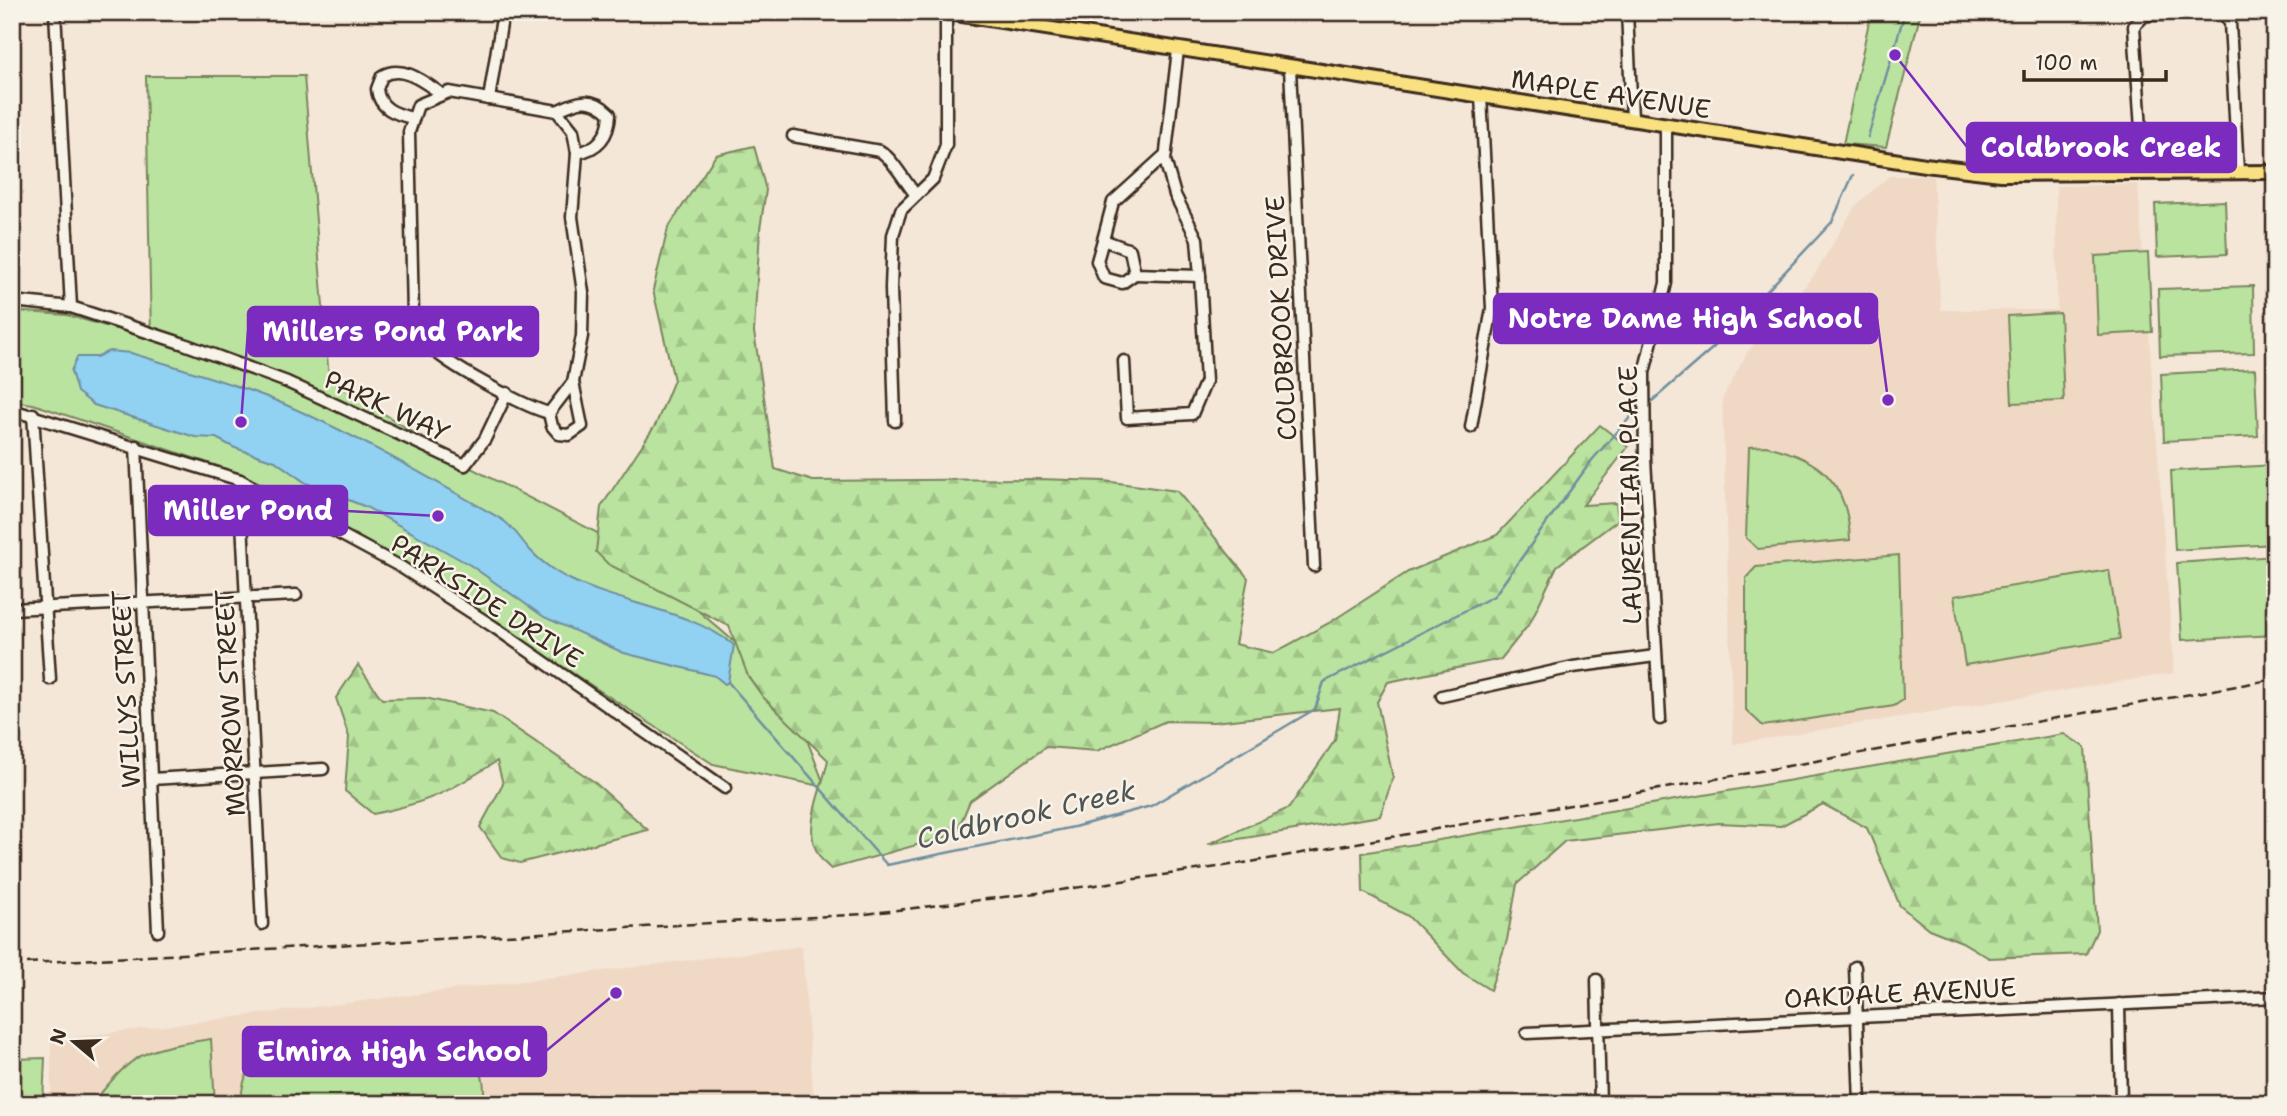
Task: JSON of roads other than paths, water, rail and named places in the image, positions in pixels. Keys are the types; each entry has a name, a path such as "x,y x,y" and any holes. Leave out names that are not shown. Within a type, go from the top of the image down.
{"main road":[{"name":"MAPLE AVENUE","path":"944,13 973,15 1290,68 1632,118 1667,127 2001,174 2275,172"}],"street":[{"path":"55,12 71,307"},
{"path":"489,99 503,12"},
{"path":"1627,12 1632,118"},
{"path":"895,421 891,288 893,235 901,210 933,178 946,145 944,13"},
{"path":"2144,173 2134,26 2145,15 2216,13 2224,14 2230,23 2238,172"},
{"path":"1124,360 1127,418 1192,414 1206,381 1197,239 1175,195 1166,154 1178,50"},
{"name":"COLDBROOK DRIVE","path":"1290,68 1314,566"},
{"path":"412,118 391,111 382,104 377,89 382,76 398,72 424,81 440,93 558,111 583,100 597,103 610,114 609,128 592,150 578,153"},
{"path":"440,93 418,105 409,132 413,315 422,338 442,357 525,405 549,414 559,434 569,435 582,426 573,382 582,336 583,303 572,217 578,153 573,131 558,111"},
{"path":"1471,427 1492,308 1480,96"},
{"name":"LAURENTIAN PLACE","path":"1660,719 1644,373 1666,283 1667,127"},
{"path":"793,136 880,151 890,157 898,175 916,195"},
{"path":"1166,154 1113,202 1097,261 1104,278 1122,283 1135,274 1200,276"},
{"path":"1103,240 1130,250 1135,274"},
{"name":"PARK WAY","path":"12,302 71,307 121,322 286,382 465,465 485,439 507,393"},
{"path":"549,414 573,382"},
{"name":"PARKSIDE DRIVE","path":"12,410 33,414 240,480 401,567 494,627 725,788"},
{"path":"33,414 50,679"},
{"name":"WILLYS STREET","path":"136,446 158,931"},
{"name":"MORROW STREET","path":"240,480 262,924"},
{"path":"12,609 296,595"},
{"name":"LAURENTIAN PLACE","path":"1442,696 1573,667 1655,656"},
{"path":"151,779 323,769"},
{"path":"1855,967 1860,1104"},
{"path":"1597,981 1600,1104"},
{"name":"OAKDALE AVENUE","path":"1527,1033 2275,997"},
{"path":"2119,1004 2121,1104"}],"water":[{"path":"109,351 131,353 267,397 386,454 506,522 538,558 562,575 609,595 695,623 734,645 728,682 725,684 715,676 624,653 544,617 470,565 366,507 306,483 275,461 235,448 216,438 195,437 94,405 77,392 71,371 77,357 96,357"}],"waterway":[{"name":"Coldbrook Creek","path":"1868,137 1905,12"},
{"name":"Coldbrook Creek","path":"1652,401 1714,347 1832,222 1853,175"},
{"name":"Coldbrook Creek","path":"728,682 887,865 1074,827 1151,806 1315,709 1324,682 1494,596 1592,460 1635,412"}],"railway":[{"path":"12,964 865,914 1061,890 1251,862 2275,679"}],"place":[{"name":"Coldbrook Creek","path":"1895,55"},
{"name":"Notre Dame High School","path":"1888,400"},
{"name":"Millers Pond Park","path":"241,422"},
{"name":"Miller Pond","path":"438,516"},
{"name":"Elmira High School","path":"616,993"}]}
